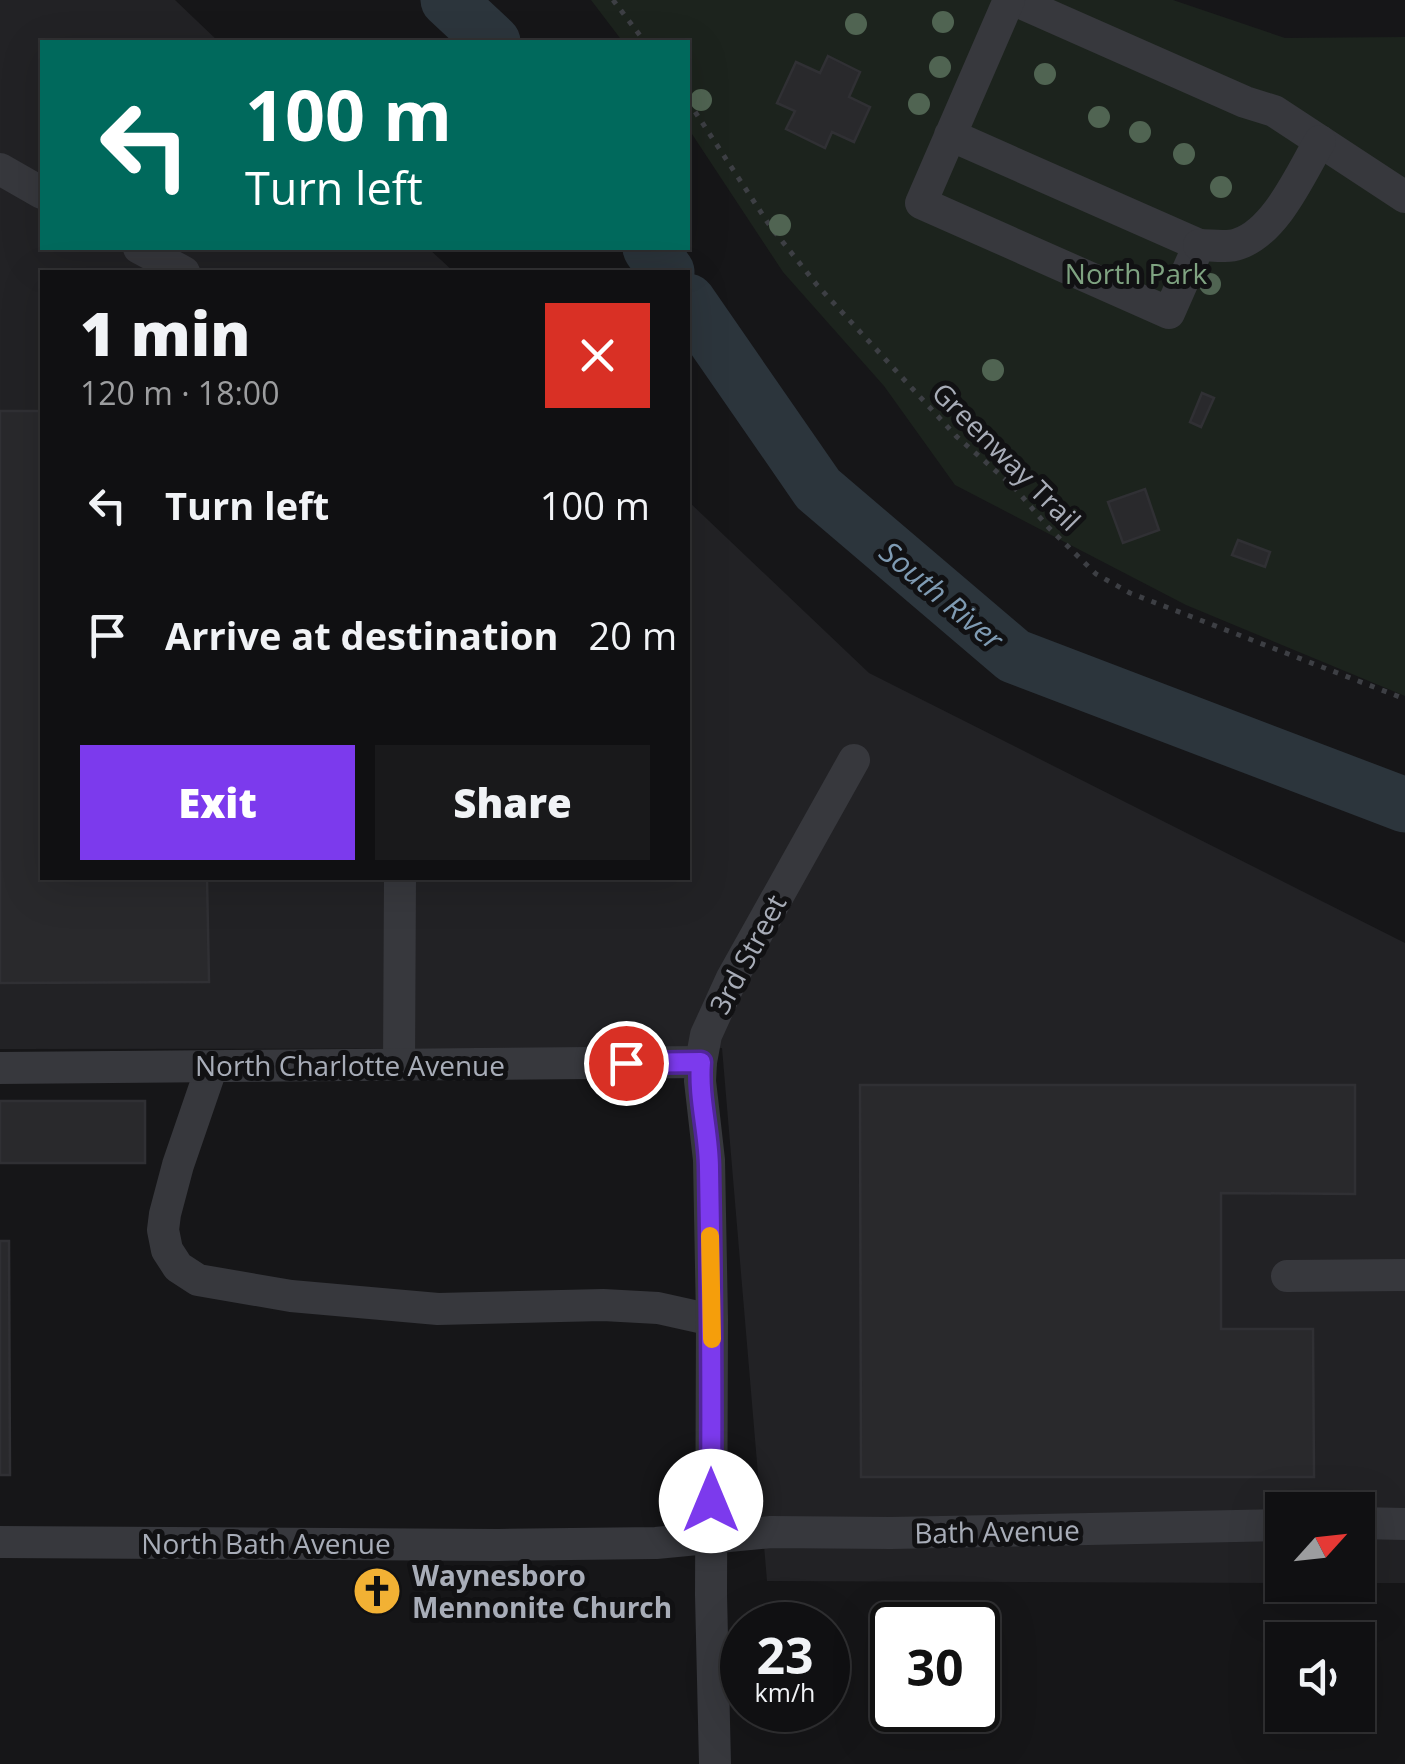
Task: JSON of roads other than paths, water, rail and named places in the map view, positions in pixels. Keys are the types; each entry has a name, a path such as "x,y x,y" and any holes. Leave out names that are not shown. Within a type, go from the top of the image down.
{"street":[{"path":"1198,245 1169,313 921,203 1012,0 1245,102 1274,111 1405,197"},
{"path":"950,135 1198,245 1237,245 1262,231 1320,141"},
{"path":"0,169 40,192"},
{"path":"143,250 180,270"},
{"name":"3rd Street","path":"715,1764 709,1160 701,1062 710,1024 732,978 854,760"},
{"path":"399,1066 400,880"},
{"name":"North Charlotte Avenue","path":"0,1068 701,1062"},
{"path":"212,1066 178,1165 163,1230 167,1250 178,1267 198,1280 291,1296 438,1309 603,1305 658,1308 712,1320"},
{"path":"1288,1276 1405,1275"},
{"path":"1375,1523 1405,1524"},
{"name":"Bath Avenue","path":"711,1537 771,1532 1265,1526"},
{"name":"North Bath Avenue","path":"0,1542 538,1544 656,1543 711,1537"}],"waterway":[{"name":"South River","path":"448,0 491,40"},
{"name":"South River","path":"651,250 666,270"},
{"name":"South River","path":"690,304 818,489 1014,656 1405,805"}],"place":[{"name":"Waynesboro Mennonite Church","path":"377,1591"}],"park label":[{"name":"North Park","path":"1136,273"}]}
